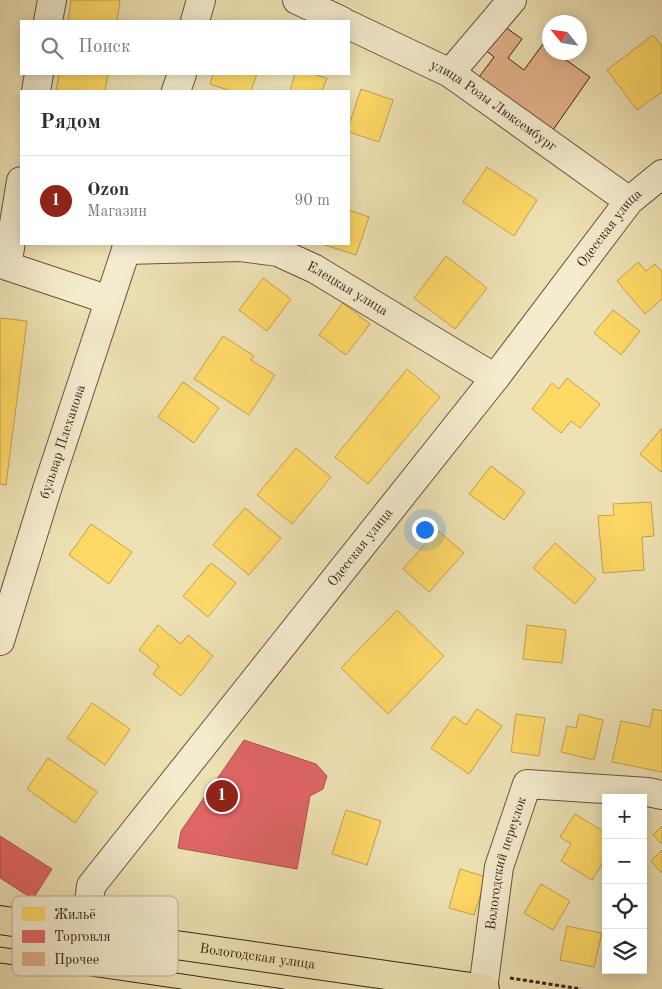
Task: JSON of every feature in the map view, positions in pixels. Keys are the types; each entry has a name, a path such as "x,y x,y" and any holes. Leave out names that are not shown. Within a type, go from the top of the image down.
{"main road":[{"name":"Вологодская улица","path":"178,946 483,989"}],"street":[{"path":"48,20 52,0"},
{"path":"196,20 201,0"},
{"path":"297,0 340,20"},
{"path":"450,73 512,0"},
{"name":"улица Розы Люксембург","path":"350,25 450,73 629,201"},
{"path":"36,90 39,75"},
{"path":"176,90 182,75"},
{"name":"Одесская улица","path":"90,896 91,886 495,378 629,201 662,174"},
{"path":"20,187 7,266 109,300"},
{"name":"бульвар Плеханова","path":"0,641 127,247"},
{"name":"Елецкая улица","path":"127,247 240,247 278,252 315,269 495,378"},
{"name":"Вологодский переулок","path":"483,989 499,867 527,784 648,792 662,795"}],"building: Жильё":[{"path":"71,0 120,0 117,20 68,20"},
{"path":"653,35 662,46 662,92 637,110 607,70"},
{"path":"59,75 108,75 105,90 56,90"},
{"path":"213,75 257,75 251,90 228,90 210,84"},
{"path":"295,75 316,75 327,78 322,90 290,90"},
{"path":"361,89 393,100 379,142 350,132 350,122"},
{"path":"487,167 537,200 514,236 463,202"},
{"path":"350,210 369,217 356,255 325,245 350,245"},
{"path":"446,256 487,288 455,329 414,298"},
{"path":"638,262 646,271 655,264 662,272 662,299 645,314 617,281"},
{"path":"263,278 291,299 267,331 239,310"},
{"path":"343,303 370,324 346,355 319,335"},
{"path":"613,310 640,331 621,355 594,333"},
{"path":"0,318 27,321 6,485 0,484"},
{"path":"223,336 254,356 251,360 275,375 249,415 194,379"},
{"path":"407,369 440,397 368,484 335,457"},
{"path":"567,378 600,404 580,428 571,421 561,433 532,409 552,383 559,389"},
{"path":"183,382 219,408 194,443 158,417"},
{"path":"662,428 662,471 661,472 640,454"},
{"path":"296,448 331,477 292,524 257,495"},
{"path":"491,466 525,492 504,520 469,494"},
{"path":"651,502 654,536 642,537 644,570 603,573 598,516 614,515 613,504"},
{"path":"245,508 281,538 249,575 213,545"},
{"path":"91,524 132,552 109,584 69,555"},
{"path":"437,530 464,553 429,592 403,569"},
{"path":"555,543 596,579 575,604 533,568"},
{"path":"211,563 236,583 208,617 183,596"},
{"path":"397,610 444,656 388,714 341,668"},
{"path":"158,625 181,644 188,635 213,656 181,696 153,674 159,666 139,650"},
{"path":"527,625 566,630 562,663 523,659"},
{"path":"92,703 130,729 105,765 67,738"},
{"path":"477,709 502,726 469,774 431,748 454,716 466,725"},
{"path":"653,709 662,711 662,772 612,762 621,721 650,727"},
{"path":"516,714 545,718 539,756 511,752"},
{"path":"579,714 603,720 594,760 561,752 567,726 576,728"},
{"path":"48,758 97,792 75,823 27,789"},
{"path":"346,810 381,821 367,865 332,854"},
{"path":"575,814 602,831 602,864 592,880 561,861 571,844 560,837"},
{"path":"662,826 662,844 653,835"},
{"path":"662,850 662,873 651,861"},
{"path":"460,869 486,877 474,915 449,908"},
{"path":"541,884 570,901 553,930 524,913"},
{"path":"567,926 602,933 594,967 560,960"}],"building: Торговля":[{"path":"244,740 316,764 327,776 323,789 310,796 297,869 178,848 181,831"},
{"path":"0,836 52,869 35,896 28,896 0,878"}],"building: Прочее":[{"path":"501,24 522,39 508,58 524,70 542,45 542,60 566,60 590,77 553,130 479,77 494,57 484,49"}],"tram line":[{"path":"0,947 12,949"},
{"path":"0,963 12,965"},
{"path":"178,973 284,989"},
{"path":"90,976 181,989"}],"place":[{"name":"Ozon","path":"222,796"}]}
